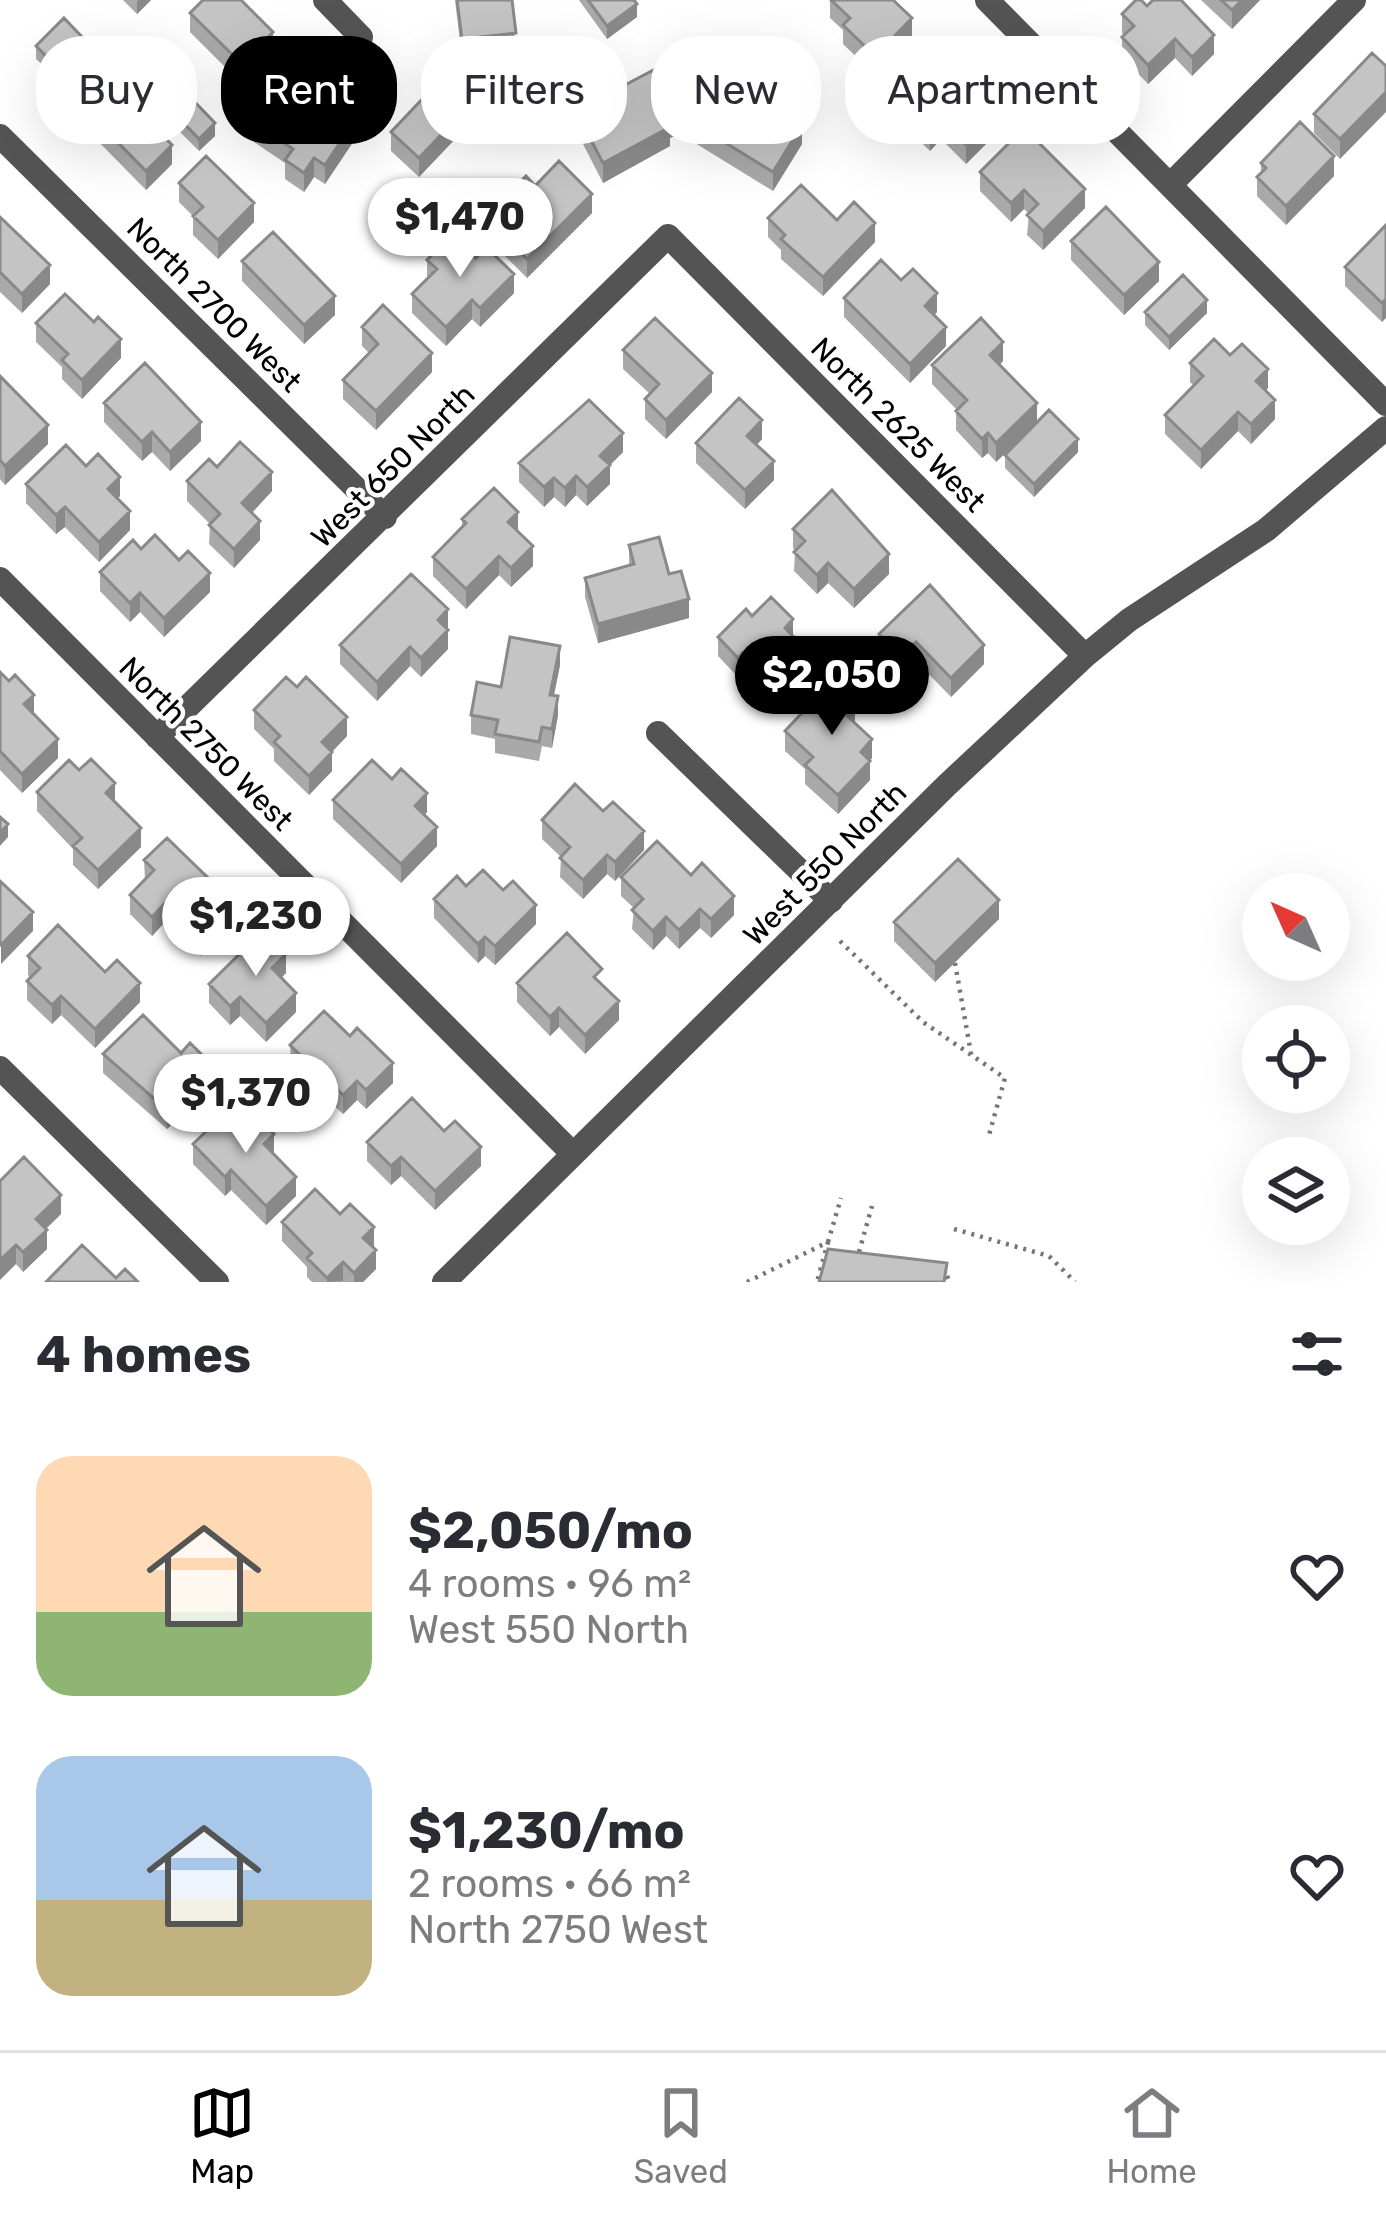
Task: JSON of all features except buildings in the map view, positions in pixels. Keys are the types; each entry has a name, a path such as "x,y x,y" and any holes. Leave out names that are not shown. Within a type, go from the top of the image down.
{"street":[{"path":"326,0 361,36"},
{"path":"987,0 1386,404"},
{"path":"1171,184 1354,0"},
{"name":"North 2700 West","path":"0,136 385,517"},
{"name":"West 650 North","path":"157,737 668,236"},
{"name":"North 2625 West","path":"668,236 1085,656"},
{"name":"West 550 North","path":"444,1282 1085,656 1130,620 1266,530 1386,428"},
{"name":"North 2750 West","path":"0,580 573,1154"},
{"path":"658,733 831,901"},
{"path":"5,1084 217,1282"}],"path":[{"path":"840,941 923,1022 972,1060 1005,1078 989,1135"},
{"path":"955,963 972,1060"},
{"path":"817,1282 841,1198"},
{"path":"860,1252 872,1206"},
{"path":"954,1228 1049,1256 1075,1282"},
{"path":"747,1282 828,1243"}]}
